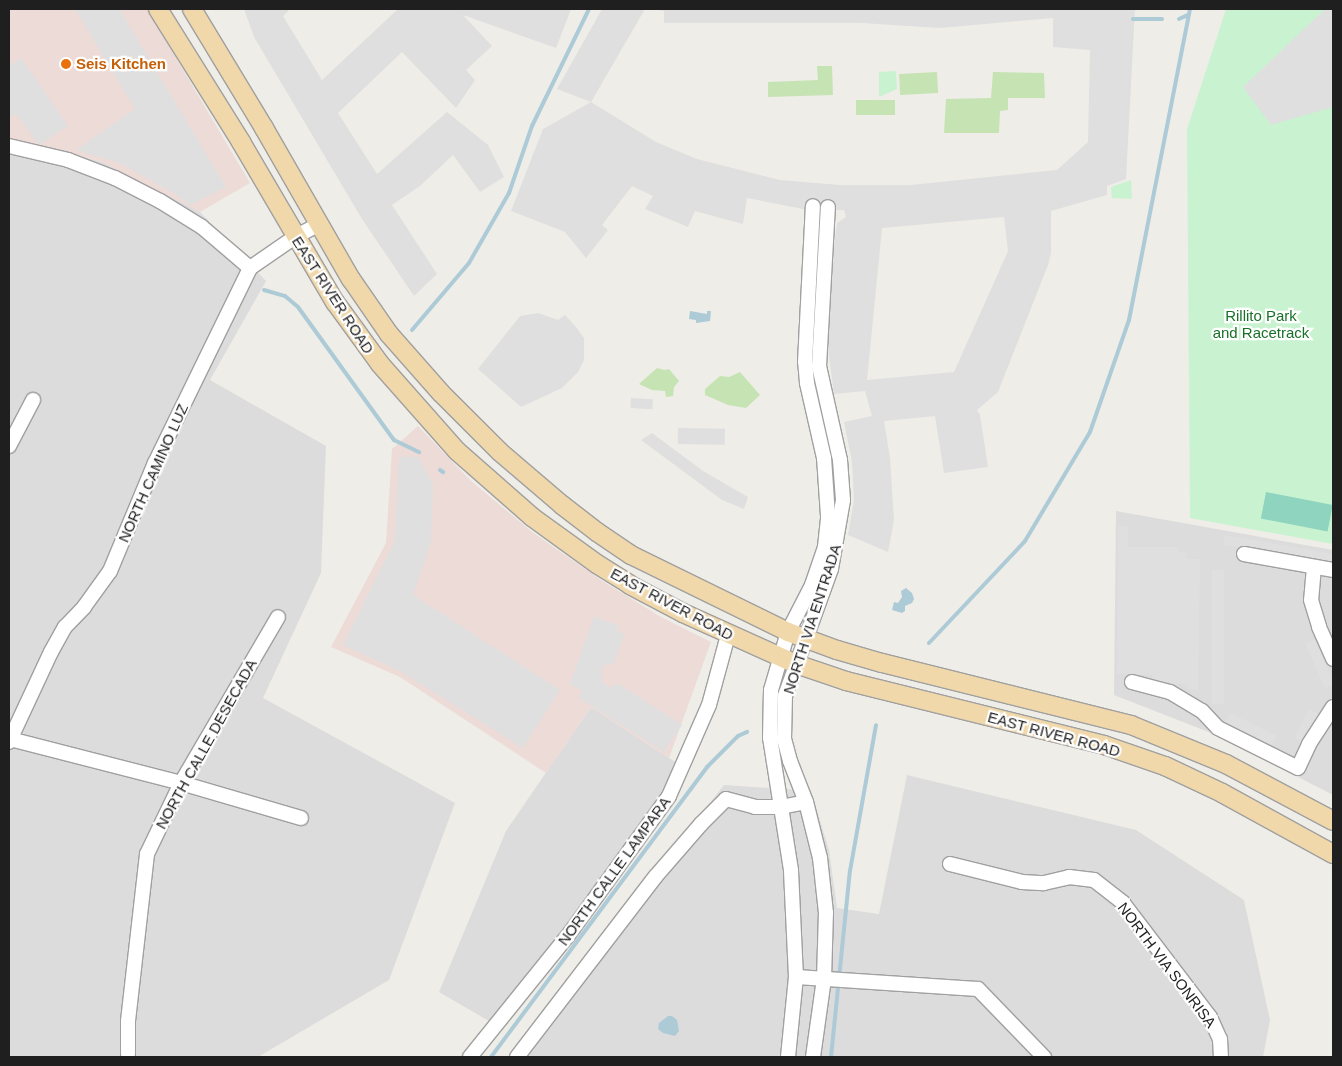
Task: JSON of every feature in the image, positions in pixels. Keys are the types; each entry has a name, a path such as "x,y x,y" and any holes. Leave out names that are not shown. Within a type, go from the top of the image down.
{"main road":[{"name":"EAST RIVER ROAD","path":"158,9 241,142 295,237 358,336 457,451 532,517 597,564 630,585 728,635 779,658 846,681 1104,746 1165,766 1222,792 1333,854"},
{"name":"EAST RIVER ROAD","path":"192,9 264,128 318,225 351,279 389,334 441,393 528,477 590,527 631,556 788,632 882,663 1131,725 1226,764 1333,821"}],"street":[{"path":"9,146 68,160 115,178 160,201 202,227 250,268"},
{"name":"NORTH VIA ENTRADA","path":"788,1057 796,977 792,870 770,738 770,690 788,632 812,585 825,547 828,516 824,458 807,382 805,362 813,206"},
{"name":"NORTH VIA ENTRADA","path":"814,1057 824,979 826,913 820,858 806,802 790,761 784,739 785,696 831,569 843,500 840,460 819,366 828,206"},
{"name":"NORTH CAMINO LUZ","path":"9,739 65,627 84,607 110,571 155,463 250,268 295,237 318,225"},
{"path":"9,446 33,400"},
{"path":"1244,554 1333,570"},
{"path":"1314,566 1311,600 1319,627 1333,659"},
{"name":"NORTH CALLE DESECADA","path":"128,1054 128,1021 147,854 181,783 278,617"},
{"name":"NORTH CALLE LAMPARA","path":"470,1057 567,937 668,796 709,704 728,635"},
{"path":"1132,682 1170,692 1202,711 1218,728 1298,768 1309,744 1333,707"},
{"path":"9,739 181,783 301,818"},
{"path":"517,1057 656,876 701,824 726,799 755,807 781,806 806,802"},
{"name":"NORTH VIA SONRISA","path":"950,864 1022,882 1044,883 1069,878 1094,880 1124,902 1210,1018 1220,1040 1221,1057"},
{"path":"796,977 978,989 1044,1057"}],"shaded area":[{"path":"9,9 147,9 250,183 200,212 102,162 58,150 9,142"},
{"path":"75,9 119,9 226,187 190,205 175,194 120,163 76,150 135,109"},
{"path":"244,9 290,9 283,16 322,80 398,9 571,9 556,48 463,15 492,46 466,70 475,80 456,108 402,52 338,113 377,174 447,112 488,145 504,177 480,192 453,155 420,186 392,205 437,274 414,296 362,219 254,37"},
{"path":"602,9 645,9 591,102 557,89"},
{"path":"652,9 1135,9 1126,179 1107,186 1107,195 1051,211 1051,253 1048,265 998,392 977,410 980,415 988,467 944,473 935,416 884,421 890,458 894,520 888,552 848,535 854,500 852,462 844,422 872,416 865,391 834,394 828,348 833,253 837,223 846,217 844,210 813,211 747,198 743,224 695,211 688,227 645,209 653,196 632,186 602,225 608,230 586,258 565,232 511,211 543,129 591,102 656,142 697,159 780,180 840,185 911,185 1057,170 1088,142 1090,50 1053,47 1053,18 940,28 862,23 664,23 664,11","holes":["1004,217 1008,251 954,372 867,380 882,228"]},
{"path":"1325,9 1333,9 1333,107 1271,125 1243,87"},
{"path":"21,58 68,126 39,145 16,114 9,118 9,63 11,65"},
{"path":"9,142 58,150 102,162 137,178 200,212 266,281 210,380 326,446 321,573 263,698 455,803 389,980 258,1057 9,1057"},
{"path":"538,313 558,320 565,315 584,338 584,360 578,372 562,388 521,407 478,369 520,316"},
{"path":"631,398 653,399 652,409 630,408"},
{"path":"418,426 470,480 532,532 604,582 661,617 711,642 669,758 591,707 546,773 400,677 331,647 386,543 392,449"},
{"path":"678,428 725,429 725,445 678,444"},
{"path":"652,433 703,471 748,497 744,509 722,500 641,440"},
{"path":"399,457 418,457 433,484 431,542 413,595 560,690 523,748 400,671 343,645 395,540"},
{"path":"1116,511 1333,550 1333,795 1216,735 1114,695"},
{"path":"1118,526 1128,526 1128,547 1178,547 1178,552 1187,552 1187,559 1200,559 1198,690 1188,689 1188,684 1176,684 1152,679 1152,675 1117,674"},
{"path":"1225,535 1333,554 1332,564 1223,545"},
{"path":"1212,570 1224,570 1224,704 1212,704"},
{"path":"594,617 618,625 616,630 624,634 613,665 607,663 601,670 603,683 611,688 617,683 682,725 664,752 579,698 582,691 570,684"},
{"path":"1315,640 1333,681 1333,685 1325,688 1305,643"},
{"path":"591,707 689,771 639,846 501,1028 439,992 506,831"},
{"path":"1309,709 1319,714 1304,743 1294,738"},
{"path":"1230,713 1277,736 1271,747 1224,725"},
{"path":"907,775 1136,830 1244,900 1270,1020 1263,1057 510,1057 724,785 811,791 829,850 837,908 879,914"}],"green space":[{"name":"Rillito Park and Racetrack","path":"1226,9 1333,9 1333,544 1190,518 1187,129"},
{"path":"817,66 832,66 833,95 768,97 768,82 818,80"},
{"path":"896,71 897,89 879,97 879,72"},
{"path":"937,72 938,93 900,95 899,74"},
{"path":"993,72 1044,73 1045,98 1008,98 1008,110 1000,111 999,133 944,133 946,99 991,98"},
{"path":"856,100 895,100 895,115 856,115"},
{"path":"1131,180 1132,199 1112,198 1111,187"},
{"path":"657,368 669,369 679,381 674,387 673,396 666,397 665,391 652,390 639,384"},
{"path":"740,372 760,395 746,408 728,405 705,395 705,389 720,376 729,377"},
{"path":"1266,492 1333,505 1328,531 1261,519"}],"water":[{"path":"690,311 707,314 707,311 711,311 710,321 696,323 696,320 689,319"},
{"path":"906,588 912,593 914,599 912,603 905,606 905,611 902,613 892,610 894,602 898,603 902,597 901,591"},
{"path":"668,1016 672,1016 677,1020 679,1031 675,1036 663,1033 658,1029 659,1023"}],"waterway":[{"path":"412,330 469,263 509,193 532,126 589,9"},
{"path":"929,643 1025,541 1090,432 1129,320 1190,9"},
{"path":"1179,19 1188,15"},
{"path":"1133,19 1162,19"},
{"path":"264,290 285,296 298,307 394,440 419,452"},
{"path":"831,1057 850,871 876,725"},
{"path":"491,1057 707,767 738,736 747,732"}],"place":[{"name":"Seis Kitchen","path":"66,64"}]}
